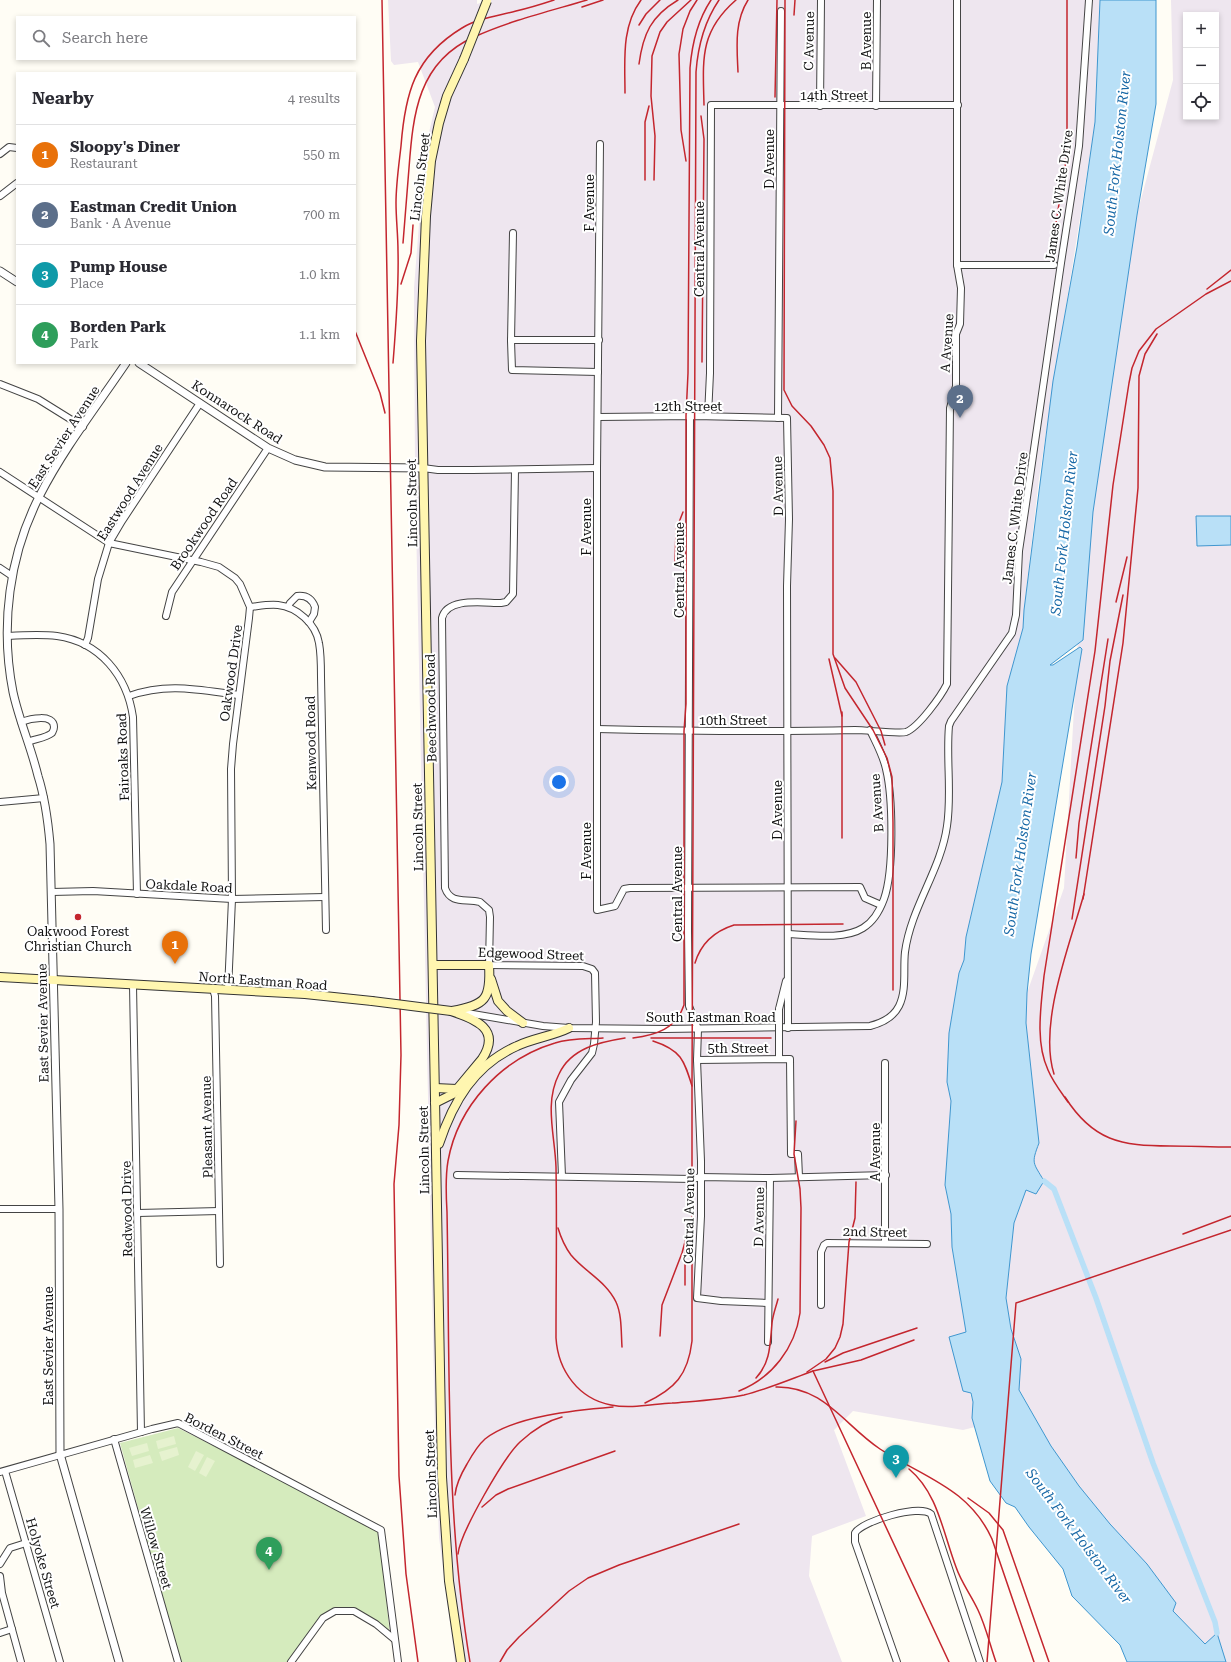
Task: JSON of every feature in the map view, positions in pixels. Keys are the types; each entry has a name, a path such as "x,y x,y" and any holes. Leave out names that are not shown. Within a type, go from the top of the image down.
{"main road":[{"name":"Lincoln Street","path":"461,1662 449,1581 444,1512 421,341 426,216 430,168 439,123 447,96 488,1"},
{"name":"Edgewood Street","path":"433,965 489,969"},
{"path":"451,1011 469,1008 480,1002 488,993 489,969"},
{"path":"489,969 498,1001 507,1011 523,1023"},
{"name":"North Eastman Road","path":"0,977 305,994 451,1011"},
{"path":"435,1103 453,1094 482,1060 489,1042 486,1031 478,1022 451,1011"},
{"path":"436,1151 452,1108 464,1089 478,1074 503,1053 516,1046 570,1028"},
{"path":"435,1088 457,1089"}],"street":[{"name":"C Avenue","path":"820,106 821,0"},
{"name":"B Avenue","path":"876,106 877,0"},
{"name":"A Avenue","path":"870,730 900,733 906,732 911,729 938,700 947,684 950,408 956,386 956,334 961,317 961,288 957,265 957,0"},
{"name":"James C. White Drive","path":"895,1012 900,1005 902,996 905,951 915,913 941,855 947,826 949,726 970,692 1009,638 1015,622 1019,552 1079,146 1089,0"},
{"name":"D Avenue","path":"781,11 778,418 787,418 789,519 787,586 789,732 788,1028"},
{"name":"14th Street","path":"711,106 958,106"},
{"name":"Central Avenue","path":"708,416 710,373 711,106"},
{"name":"F Avenue","path":"600,144 597,468 598,910 615,906 624,889 688,889"},
{"path":"0,154 9,147 16,148"},
{"path":"0,196 16,184"},
{"path":"513,233 511,340 512,370 598,372"},
{"path":"957,265 1054,265"},
{"path":"0,271 16,281"},
{"path":"511,340 598,340"},
{"name":"East Sevier Avenue","path":"118,1662 60,1454 59,1209 50,844 44,798 13,692 10,670 8,618 12,576 24,534 39,496 125,364"},
{"name":"Konnarock Road","path":"141,364 268,448 295,460 325,467 423,468"},
{"path":"0,384 38,399 83,427"},
{"name":"Eastwood Avenue","path":"85,645 88,638 98,579 109,543 200,403"},
{"name":"12th Street","path":"598,416 708,416 778,418"},
{"name":"Central Avenue","path":"690,416 688,889 689,1006 698,1029 697,1060 701,1154 697,1298 721,1301 768,1303"},
{"name":"Brookwood Road","path":"166,616 172,592 268,448"},
{"path":"423,468 438,470 597,468"},
{"name":"Beechwood Road","path":"489,969 489,910 480,902 456,900 451,898 447,894 445,888 442,618 447,608 457,603 500,603 506,602 513,594 515,470"},
{"name":"Oakwood Drive","path":"0,472 109,543 194,560 219,567 235,578 243,590 250,608 231,769 232,899 228,990"},
{"path":"0,568 12,576"},
{"path":"288,607 297,596 306,596 315,607 314,614 309,622"},
{"name":"Kenwood Road","path":"250,608 270,605 288,607 300,614 309,622 318,637 320,651 326,930"},
{"name":"Fairoaks Road","path":"8,636 58,636 85,645 98,654 120,677 129,696 134,717 137,894"},
{"path":"129,696 143,690 166,687 187,688 239,695"},
{"path":"21,722 32,719 46,719 50,720 54,726 51,734 28,742"},
{"name":"10th Street","path":"597,729 789,732 870,730"},
{"name":"B Avenue","path":"788,934 836,935 862,929 871,922 881,905 887,883 890,854 890,796 889,782 882,756 870,730"},
{"path":"0,802 44,798"},
{"path":"688,889 860,887 865,898 881,905"},
{"name":"Oakdale Road","path":"52,892 93,891 232,899 325,897"},
{"name":"Edgewood Street","path":"489,969 583,966 592,969 596,977 596,1028"},
{"name":"D Avenue","path":"779,1059 779,1009 788,970"},
{"name":"Redwood Drive","path":"133,985 141,1432"},
{"name":"Pleasant Avenue","path":"213,989 215,996 220,1264"},
{"name":"North Eastman Road","path":"451,1011 523,1023"},
{"name":"South Eastman Road","path":"523,1023 570,1028 698,1029 870,1026 889,1019 895,1012"},
{"path":"562,1176 559,1102 571,1080 592,1053 596,1028"},
{"path":"779,1059 790,1059 791,1154 798,1154 799,1177"},
{"name":"5th Street","path":"697,1060 779,1059"},
{"name":"A Avenue","path":"885,1063 885,1242"},
{"path":"457,1175 617,1176 693,1179 700,1177 770,1178"},
{"name":"D Avenue","path":"768,1342 770,1178 886,1175"},
{"path":"0,1209 59,1209"},
{"path":"138,1213 219,1211"},
{"name":"2nd Street","path":"821,1305 821,1252 824,1245 827,1243 885,1242 928,1244"},
{"name":"Borden Street","path":"2,1471 178,1423 380,1530 394,1639"},
{"name":"Willow Street","path":"114,1440 178,1662"},
{"name":"Holyoke Street","path":"2,1471 26,1543 60,1662"},
{"path":"897,1662 855,1542 855,1532 860,1527 900,1512 913,1510 927,1510 931,1514 980,1662"},
{"path":"0,1564 10,1548 26,1543"},
{"path":"0,1576 2,1593 21,1662"},
{"path":"291,1662 323,1618 335,1611 354,1611 376,1624 394,1639 397,1661"},
{"path":"0,1633 12,1629"}],"shaded area":[{"path":"388,0 477,0 477,4 492,0 1100,0 1095,122 1039,478 1023,628 1007,688 1002,782 966,937 964,960 959,973 949,1033 947,1082 951,1101 945,1185 951,1214 952,1248 966,1332 949,1337 973,1402 972,1418 975,1427 963,1430 853,1411 834,1430 866,1516 812,1536 809,1576 842,1662 455,1662 439,1537 435,1433 415,474 414,288 423,173 427,141 435,107 418,62 394,65 391,61"},
{"path":"1171,0 1231,0 1231,1662 1226,1662 1217,1633 1205,1645 1173,1611 1176,1603 1147,1564 1110,1524 1079,1486 1051,1446 1019,1389 1021,1359 1011,1329 1006,1298 1014,1223 1026,1190 1044,1181 1034,1164 1033,1159 1039,1143 1026,1023 1027,993 1064,888 1082,565 1126,255 1173,80"}],"green space":[{"path":"178,1428 379,1529 390,1636 354,1611 335,1611 323,1618 293,1662 181,1662 120,1443"},
{"path":"174,1436 176,1444 158,1449 156,1441"},
{"path":"147,1443 149,1451 132,1456 129,1448"},
{"path":"177,1447 179,1455 162,1461 159,1452"},
{"path":"196,1451 204,1455 195,1471 188,1467"},
{"path":"150,1455 153,1463 135,1468 133,1460"},
{"path":"207,1457 215,1461 206,1477 199,1473"}],"water":[{"name":"South Fork Holston River","path":"1100,0 1156,0 1156,104 1137,215 1093,512 1083,640 1050,665 1053,665 1080,647 1082,649 1031,954 1027,993 1026,1023 1039,1143 1034,1163 1044,1181 1036,1194 1026,1190 1014,1223 1006,1298 1011,1329 1021,1359 1019,1390 1051,1446 1079,1486 1110,1524 1147,1564 1176,1603 1173,1611 1205,1644 1217,1633 1226,1662 1127,1662 1120,1645 1072,1596 1063,1569 1015,1507 1006,1503 990,1481 972,1418 973,1402 971,1393 963,1391 949,1337 966,1332 952,1247 951,1214 945,1185 951,1101 947,1082 949,1033 959,973 964,960 966,937 1002,782 1007,686 1023,628 1053,381 1077,247 1095,122"},
{"path":"1196,516 1231,516 1231,545 1197,546"}],"waterway":[{"path":"1044,1181 1054,1189 1096,1298 1153,1463 1215,1622 1217,1633"}],"railway":[{"path":"382,0 401,1055 399,1125 394,1184 399,1476 406,1574 418,1662"},
{"path":"393,363 398,279 396,203 397,181 405,110 409,93 415,78 433,51 446,39 462,28 481,20 526,9 554,0"},
{"path":"403,243 413,128 422,92 430,75 441,60 455,48 487,31 587,0"},
{"path":"582,7 603,0"},
{"path":"625,93 627,33 630,21 641,0"},
{"path":"639,25 646,14 660,0"},
{"path":"639,64 643,44 650,27 661,13 678,0"},
{"path":"654,180 655,136 651,96 652,56 660,32 667,22 691,0"},
{"path":"686,161 681,130 679,54 683,29 690,11 697,0"},
{"path":"633,1038 657,1033 664,1029 676,1020 684,1005 686,416 688,373 690,68 696,32 702,16 711,0"},
{"path":"692,1086 696,72 698,52 703,34 709,17 719,0"},
{"path":"704,105 703,74 709,35 724,12 736,0"},
{"path":"738,72 738,26 740,17 748,0"},
{"path":"775,97 777,0"},
{"path":"785,0 784,390 792,406 811,426 824,445 830,458 833,491 833,654 845,688 873,730 887,758 892,777 893,990"},
{"path":"794,15 795,0"},
{"path":"1051,254 1067,154 1067,0"},
{"path":"645,180 645,122 649,106"},
{"path":"701,116 704,139 702,362"},
{"path":"401,284 411,253 413,225"},
{"path":"1207,289 1231,270"},
{"path":"1068,1102 1052,1079 1041,1048 1040,1024 1042,999 1044,976 1095,651 1113,485 1129,383 1132,368 1139,351 1156,329 1206,294 1231,281"},
{"path":"356,333 380,393 385,413"},
{"path":"1083,899 1123,643 1138,488 1139,376 1145,354 1157,334"},
{"path":"675,565 676,530 683,512"},
{"path":"1116,602 1127,557"},
{"path":"1072,919 1105,706 1110,661 1123,595"},
{"path":"1076,858 1079,823 1108,639"},
{"path":"835,658 856,682 881,731 885,745"},
{"path":"829,659 842,716"},
{"path":"842,712 842,838"},
{"path":"1054,1074 1050,1054 1050,1031 1053,1008 1064,959 1084,894"},
{"path":"695,963 701,949 715,934 734,925 843,924"},
{"path":"470,1662 456,1550 450,1438 446,1193 448,1161 453,1141 461,1122 485,1087 500,1073 517,1060 535,1050 555,1043 573,1039 603,1038"},
{"path":"625,1038 596,1044 579,1052 571,1058 564,1065 559,1074 552,1096 551,1108 556,1167 556,1338 561,1362 566,1372 572,1382 589,1397 611,1405 626,1407 708,1400 744,1395 771,1387 813,1371 949,1662"},
{"path":"651,1038 771,1038"},
{"path":"645,1403 664,1392 678,1380 687,1363 692,1341 692,1086 684,1063 676,1052 653,1041"},
{"path":"1065,1097 1086,1123 1098,1132 1123,1142 1153,1146 1231,1147"},
{"path":"739,1391 762,1378 780,1360 793,1338 800,1313 801,1208 800,1189 794,1154 796,1121"},
{"path":"807,1372 826,1359 835,1348 840,1337 843,1324 849,1242 855,1218 856,1182"},
{"path":"1183,1234 1231,1216"},
{"path":"660,1336 662,1305 682,1253 689,1227"},
{"path":"558,1228 563,1242 571,1255 607,1288 616,1302 620,1318 622,1347"},
{"path":"987,1662 1016,1303 1231,1230"},
{"path":"685,1250 685,1285"},
{"path":"756,1378 765,1365 769,1352 772,1320 778,1299"},
{"path":"825,1362 843,1353 917,1328"},
{"path":"813,1371 861,1360 914,1340"},
{"path":"776,1387 793,1388 821,1400 880,1449 944,1485 971,1507 992,1539 1034,1662"},
{"path":"455,1495 456,1487 461,1475 475,1451 485,1439 497,1431 529,1420 564,1412 613,1407"},
{"path":"458,1554 466,1530 474,1513 494,1478 513,1450 534,1430 550,1421 562,1417"},
{"path":"482,1507 496,1495 508,1489 615,1451"},
{"path":"909,1469 919,1479 933,1502 958,1573 981,1616 996,1662"},
{"path":"968,1498 989,1513 1003,1530 1049,1662"},
{"path":"500,1662 507,1650 519,1637 569,1591 588,1578 619,1565 739,1524"}],"place":[{"name":"Eastman Credit Union","path":"960,418"},
{"name":"Oakwood Forest Christian Church","path":"78,917"},
{"name":"Sloopy's Diner","path":"175,964"},
{"name":"Pump House","path":"896,1478"},
{"name":"Borden Park","path":"269,1570"}]}
